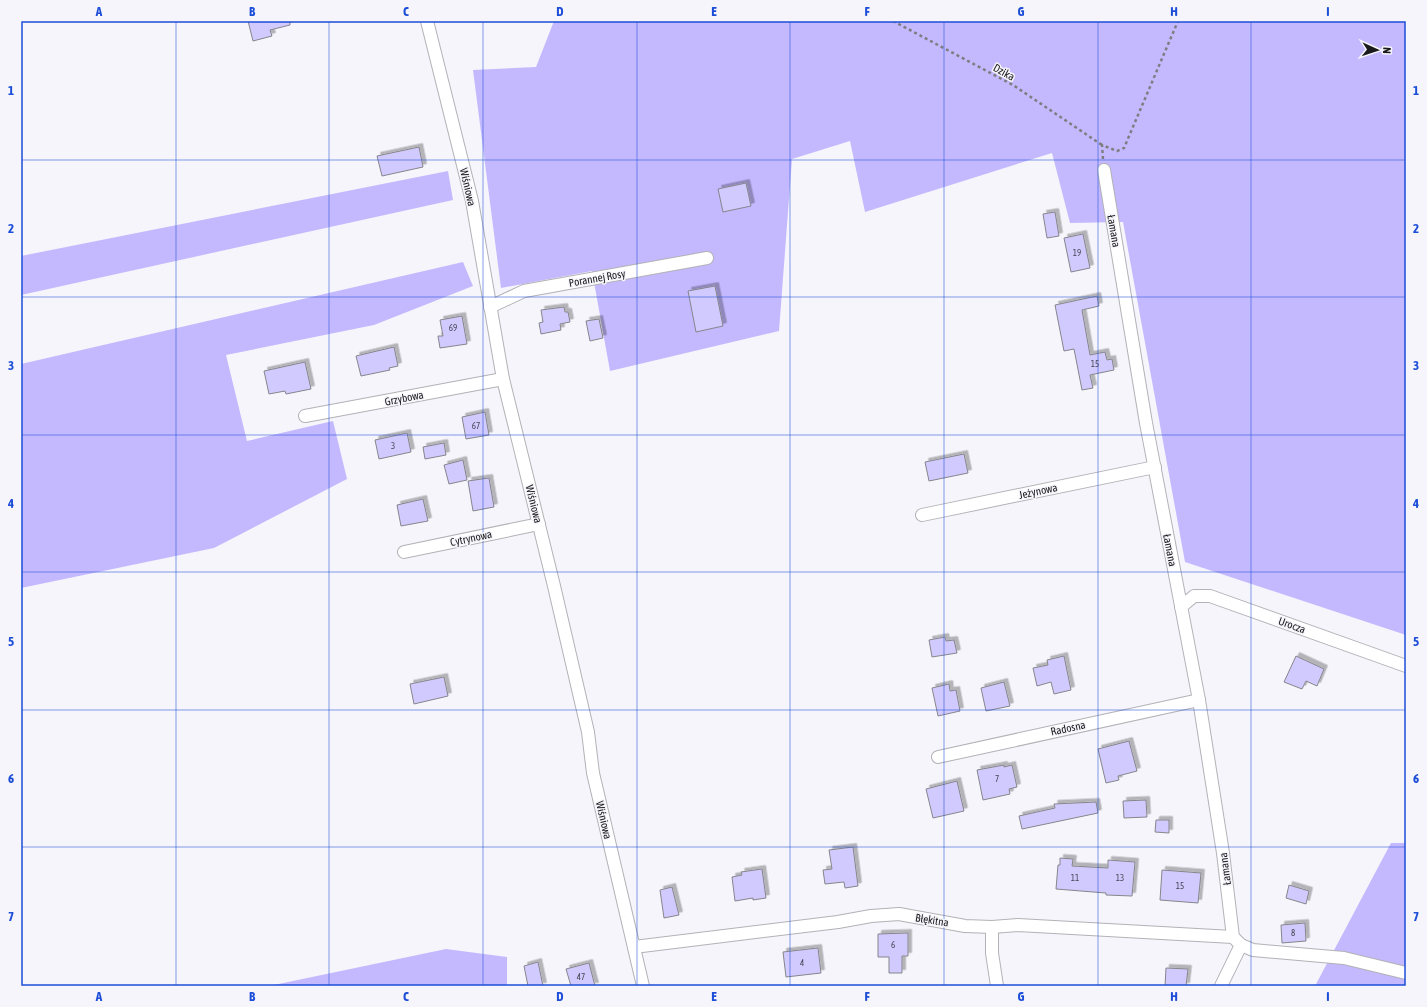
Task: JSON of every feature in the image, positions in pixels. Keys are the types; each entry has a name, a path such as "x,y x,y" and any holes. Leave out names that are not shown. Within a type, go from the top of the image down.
{"street":[{"name":"Wiśniowa","path":"427,21 472,201 502,379 539,524 588,732 593,773 643,986"},
{"name":"Łamana","path":"1104,170 1155,467 1199,700 1237,941"},
{"name":"Porannej Rosy","path":"490,307 524,291 707,258"},
{"name":"Grzybowa","path":"305,416 502,379"},
{"name":"Jeżynowa","path":"922,515 1155,467"},
{"name":"Cytrynowa","path":"404,552 539,524"},
{"name":"Urocza","path":"1181,607 1194,596 1210,596 1406,666"},
{"name":"Radosna","path":"938,757 1199,700"},
{"name":"Błękitna","path":"634,947 830,923 871,916 899,914 965,926 992,927 1018,925 1237,941"},
{"path":"992,927 992,953 997,986"},
{"path":"1221,986 1237,941 1253,950 1344,958 1406,973"}],"path":[{"name":"Dzika","path":"893,21 1012,85 1102,145"},
{"path":"1104,170 1102,145 1117,151 1124,148 1178,21"}],"shaded area":[{"path":"554,21 1406,21 1406,635 1185,562 1123,222 1070,223 1052,153 865,212 850,141 792,159 779,331 610,371 592,271 501,288 473,70 536,67"},
{"path":"448,171 453,200 21,295 21,256"},
{"path":"463,262 473,286 374,325 226,355 247,441 333,421 347,479 214,548 21,588 21,364"},
{"path":"1391,843 1406,843 1406,986 1315,986"},
{"path":"446,949 507,957 507,986 269,986"}],"building":[{"path":"248,21 290,21 290,25 270,30 272,36 253,41"},
{"path":"419,147 423,167 382,176 377,156"},
{"path":"746,183 751,206 723,212 718,189"},
{"path":"1055,212 1059,236 1047,238 1043,214"},
{"path":"1083,234 1090,268 1071,272 1064,238"},
{"path":"715,286 723,326 696,332 688,291"},
{"path":"1097,296 1099,306 1082,310 1090,355 1105,352 1107,360 1112,359 1114,370 1090,375 1093,388 1082,390 1074,349 1064,351 1055,305"},
{"path":"564,307 565,312 568,312 570,322 560,324 561,330 541,334 539,323 543,322 541,310"},
{"path":"462,316 467,344 440,348 438,336 443,336 440,320"},
{"path":"599,319 603,338 590,341 586,321"},
{"path":"394,347 398,366 389,368 390,370 361,376 356,356"},
{"path":"305,362 311,389 286,394 285,391 269,394 264,371"},
{"path":"485,412 489,435 466,439 462,417"},
{"path":"407,433 411,452 379,459 375,440"},
{"path":"444,443 446,455 425,459 423,447"},
{"path":"964,454 968,473 929,481 925,462"},
{"path":"463,460 467,480 449,484 444,465"},
{"path":"489,478 494,507 473,511 468,481"},
{"path":"423,499 428,521 401,526 397,505"},
{"path":"945,637 946,641 954,640 957,653 932,657 929,640"},
{"path":"1064,656 1071,690 1054,694 1051,682 1037,686 1033,668 1048,665 1047,660"},
{"path":"1296,656 1324,669 1317,686 1306,681 1302,689 1284,682"},
{"path":"444,677 448,696 414,704 410,684"},
{"path":"1004,682 1010,706 986,711 981,688"},
{"path":"949,684 950,691 956,690 960,711 938,716 932,688"},
{"path":"1129,741 1137,771 1118,776 1119,780 1106,783 1098,749"},
{"path":"1004,765 1004,767 1012,765 1017,787 1009,789 1010,794 983,800 977,770"},
{"path":"957,781 964,811 933,818 926,789"},
{"path":"1146,800 1147,817 1124,818 1123,801"},
{"path":"1096,802 1098,813 1022,829 1019,816 1055,808 1054,804"},
{"path":"1156,820 1169,820 1169,833 1155,832"},
{"path":"853,847 858,886 845,888 844,882 825,884 823,870 832,869 829,850"},
{"path":"1060,858 1073,859 1072,866 1108,868 1108,860 1135,862 1132,896 1106,895 1106,893 1056,889"},
{"path":"762,869 766,898 753,900 753,898 735,901 732,877 742,875 741,872"},
{"path":"1162,870 1201,873 1198,903 1160,900"},
{"path":"1289,885 1309,891 1306,904 1286,898"},
{"path":"672,887 679,915 664,918 660,890"},
{"path":"1305,923 1306,941 1282,943 1281,925"},
{"path":"908,933 908,956 902,956 902,973 889,973 889,957 878,957 878,934"},
{"path":"818,948 821,973 786,977 783,952"},
{"path":"538,962 543,986 528,986 524,966"},
{"path":"589,963 595,986 571,986 566,969"},
{"path":"1166,968 1188,969 1186,986 1165,986"}]}
